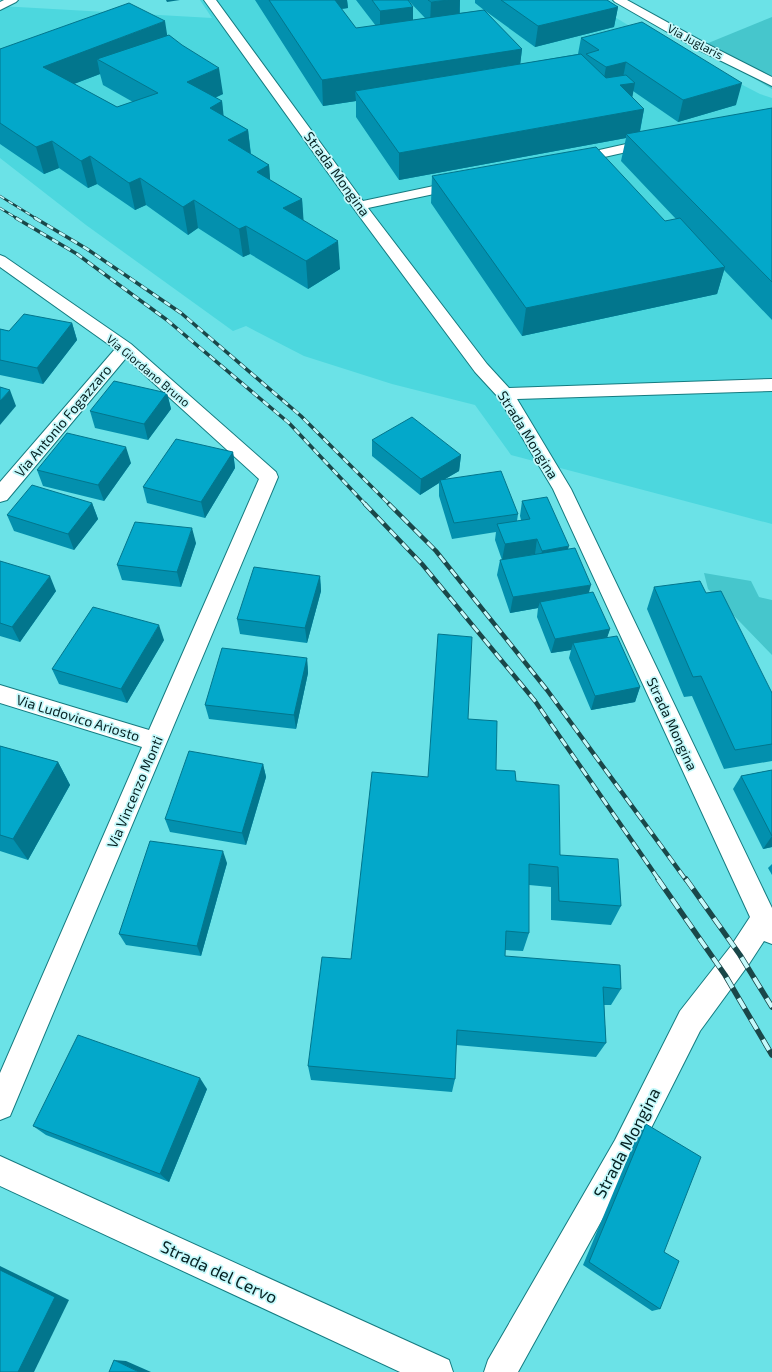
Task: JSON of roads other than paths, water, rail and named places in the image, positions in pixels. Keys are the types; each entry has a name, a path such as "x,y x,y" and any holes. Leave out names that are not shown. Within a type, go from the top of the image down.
{"street":[{"path":"0,7 12,0"},
{"name":"Strada Mongina","path":"210,0 359,206 481,368 505,394 562,489 768,926 740,955 690,1021 625,1150 500,1372"},
{"name":"Via Juglaris","path":"619,0 701,46 772,82"},
{"path":"562,162 663,140"},
{"path":"359,206 476,181"},
{"name":"Via Giordano Bruno","path":"0,260 125,348 269,477"},
{"name":"Via Antonio Fogazzaro","path":"0,495 125,348"},
{"path":"505,394 772,385"},
{"name":"Via Vincenzo Monti","path":"0,1106 269,477"},
{"name":"Via Ludovico Ariosto","path":"0,694 156,742"},
{"name":"Strada del Cervo","path":"0,1171 437,1372"}],"railway":[{"path":"0,196 37,219"},
{"path":"0,208 18,219"},
{"path":"16,218 77,254 167,320 289,423 366,505"},
{"path":"35,218 87,249 181,313 301,416 436,551 547,690 686,880"},
{"path":"365,504 422,564 535,701 659,880"},
{"path":"658,879 725,975 772,1055"},
{"path":"686,879 740,955 772,1007"}]}
